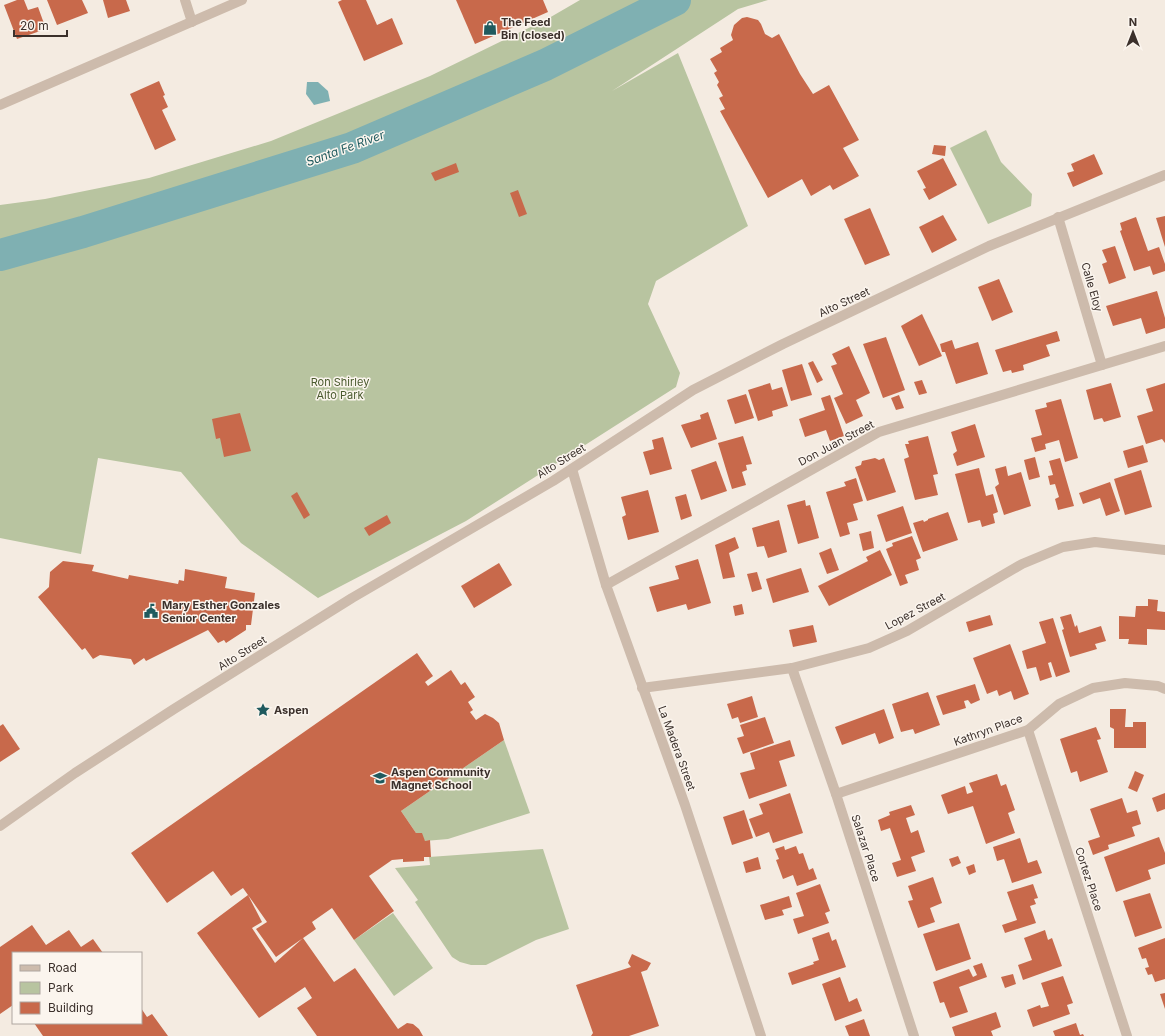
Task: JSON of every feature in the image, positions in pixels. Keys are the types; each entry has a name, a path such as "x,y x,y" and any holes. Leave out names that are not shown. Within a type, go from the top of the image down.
{"street":[{"path":"185,0 192,22"},
{"path":"0,105 242,0"},
{"name":"Alto Street","path":"0,826 75,773 306,627 572,469 693,390 783,344 930,276 989,246 1058,216 1165,175"},
{"name":"Calle Eloy","path":"1058,216 1102,365"},
{"name":"Don Juan Street","path":"606,585 879,432 1165,346"},
{"name":"La Madera Street","path":"572,469 606,585 685,805 761,1036"},
{"name":"Lopez Street","path":"642,688 792,668 869,648 907,631 1022,564 1063,547 1095,542 1165,550"},
{"name":"Salazar Place","path":"792,668 836,794 914,1036"},
{"name":"Kathryn Place","path":"836,794 1028,730 1059,704 1093,688 1125,683 1158,686 1165,689"},
{"name":"Cortez Place","path":"1028,730 1127,1036"}],"green space":[{"name":"Ron Shirley Alto Park","path":"580,0 768,0 738,9 612,91 678,53 748,226 656,281 648,304 680,373 676,387 466,521 318,598 241,543 181,472 98,458 81,554 0,538 0,205 45,199 149,178 271,141 430,76 549,18"},
{"path":"986,130 1001,162 1032,194 1031,206 988,224 950,148"},
{"path":"504,740 530,813 448,839 425,841 416,833 401,811"},
{"path":"543,849 569,929 536,940 486,965 471,965 460,962 452,957 415,902 418,900 395,868 430,865 429,857"},
{"path":"393,913 433,968 394,996 354,940"}],"water":[{"path":"307,82 318,82 328,91 330,101 314,105 306,94"}],"building":[{"path":"17,0 24,0 28,10 38,7 46,29 17,39 4,5"},
{"path":"47,0 82,0 88,13 57,25"},
{"path":"103,0 126,0 130,11 108,18"},
{"path":"342,0 366,0 377,25 392,18 403,44 364,61 338,2"},
{"name":"The Feed Bin (closed)","path":"456,0 543,0 548,12 475,44"},
{"path":"747,17 758,20 765,34 772,38 779,34 800,74 813,94 829,85 859,140 843,148 859,176 833,190 830,185 811,196 802,179 768,198 720,111 725,109 719,98 723,96 717,85 719,82 714,73 717,71 710,59 722,52 720,48 733,40 731,35 734,25 742,18"},
{"path":"159,81 168,107 162,110 176,140 155,150 130,94"},
{"path":"934,145 946,146 945,156 932,154"},
{"path":"1094,154 1103,174 1073,187 1067,173 1074,171 1071,164"},
{"path":"943,158 957,185 929,200 923,189 926,188 917,171"},
{"path":"456,163 459,172 435,181 431,173"},
{"path":"518,190 527,214 519,217 510,193"},
{"path":"870,208 890,255 865,265 844,219"},
{"path":"943,215 957,240 932,253 919,227"},
{"path":"1165,216 1165,247 1156,218"},
{"path":"1136,217 1148,251 1159,247 1165,264 1165,271 1153,275 1150,266 1134,271 1120,231 1122,230 1120,223"},
{"path":"1115,246 1126,278 1109,284 1102,264 1107,262 1102,250"},
{"path":"999,279 1013,312 992,321 978,287"},
{"path":"1157,291 1165,318 1165,328 1146,334 1141,318 1113,326 1106,306"},
{"path":"922,314 942,356 919,366 901,326"},
{"path":"1057,331 1060,341 1046,345 1050,356 1023,365 1024,370 1012,373 1011,370 1003,372 995,350"},
{"path":"886,337 905,390 883,398 863,344"},
{"path":"952,340 955,349 978,342 988,374 956,384 945,352 942,352 940,344"},
{"path":"849,346 870,393 856,400 863,416 846,424 834,398 843,394 831,366 837,364 832,354"},
{"path":"813,361 823,380 817,383 808,363"},
{"path":"802,364 812,395 791,401 782,370"},
{"path":"922,380 927,393 919,395 914,382"},
{"path":"770,383 772,390 782,387 788,406 772,411 773,416 758,421 748,390"},
{"path":"1111,383 1121,417 1104,422 1102,418 1094,420 1086,390"},
{"path":"1165,383 1165,443 1162,439 1146,444 1137,416 1153,411 1146,389"},
{"path":"746,394 754,418 735,424 727,400"},
{"path":"830,395 844,436 830,441 826,430 805,437 799,419 825,410 821,398"},
{"path":"899,395 904,408 896,410 891,398"},
{"path":"1061,399 1078,458 1065,462 1059,440 1045,444 1046,449 1035,452 1031,438 1042,435 1035,410 1047,407 1046,403"},
{"path":"708,412 717,439 691,448 681,425 701,419 700,415"},
{"path":"240,413 251,451 224,457 220,438 216,439 212,419"},
{"path":"975,424 985,457 957,466 953,454 957,451 951,432"},
{"path":"743,436 752,464 746,465 747,470 742,472 746,485 732,489 718,443"},
{"path":"928,436 938,474 933,475 938,495 915,500 904,459 909,457 905,444 909,444 908,441"},
{"path":"663,437 672,469 650,475 643,452 654,449 652,440"},
{"path":"1143,445 1148,462 1128,468 1123,451"},
{"path":"1035,457 1040,477 1029,480 1024,460"},
{"path":"875,458 879,460 884,458 896,492 867,501 855,467 861,465 862,461"},
{"path":"1060,458 1074,506 1058,510 1055,499 1059,497 1055,484 1050,485 1048,476 1053,475 1049,461"},
{"path":"716,461 727,491 701,500 691,470"},
{"path":"1006,466 1008,476 1021,472 1031,506 1004,515 995,487 999,484 995,469"},
{"path":"979,468 986,496 993,494 998,512 993,514 995,523 982,527 980,520 968,523 955,474"},
{"path":"1141,470 1152,507 1125,515 1114,479"},
{"path":"856,478 863,501 853,504 858,520 847,523 850,534 840,537 826,492 846,486 844,482"},
{"path":"1110,482 1120,511 1106,516 1100,498 1083,504 1079,493"},
{"path":"648,490 659,532 628,540 622,517 626,515 621,497"},
{"path":"297,492 310,515 304,519 291,496"},
{"path":"686,494 692,516 681,520 675,497"},
{"path":"805,500 806,506 810,505 819,538 798,544 787,505"},
{"path":"903,506 912,533 886,542 877,515"},
{"path":"948,512 958,540 923,552 913,523 923,520 924,522 928,519"},
{"path":"387,515 391,523 369,536 364,528"},
{"path":"779,520 787,552 768,558 764,546 757,547 752,528"},
{"path":"871,531 874,548 863,551 859,534"},
{"path":"912,536 921,558 916,560 919,570 905,575 908,583 900,586 886,549 893,546 892,543"},
{"path":"735,537 739,548 729,553 735,577 723,579 715,545"},
{"path":"831,548 839,570 827,574 819,553"},
{"path":"880,550 892,575 829,606 818,586 868,561 866,557"},
{"path":"698,559 711,603 688,610 686,604 657,612 649,587 679,579 675,566"},
{"name":"Mary Esther Gonzales Senior Center","path":"63,561 94,565 92,571 128,579 129,575 178,584 179,580 184,581 185,569 227,577 225,588 255,593 251,625 246,625 246,630 226,643 224,640 218,643 208,630 146,661 144,658 134,665 131,659 100,655 93,659 85,648 82,650 38,597 49,587 50,572"},
{"path":"499,563 512,585 474,608 461,586"},
{"path":"801,568 809,592 773,603 766,579"},
{"path":"757,572 762,589 752,592 747,574"},
{"path":"1148,599 1158,600 1157,611 1165,612 1165,630 1147,629 1147,645 1128,644 1129,639 1119,639 1119,616 1135,617 1136,606 1148,606"},
{"path":"742,604 744,614 735,616 733,606"},
{"path":"1071,614 1075,627 1077,625 1079,633 1101,626 1106,641 1095,644 1097,649 1070,657 1062,630 1064,629 1060,617"},
{"path":"990,615 993,625 969,632 966,622"},
{"path":"1053,618 1070,672 1056,677 1051,662 1048,663 1052,677 1040,681 1036,667 1027,669 1022,651 1046,643 1039,622"},
{"path":"813,625 817,642 793,647 789,630"},
{"path":"1010,644 1029,694 1014,700 1011,691 999,696 997,690 987,694 973,658"},
{"path":"417,653 433,676 425,682 428,686 451,670 461,685 465,682 475,697 468,702 473,710 470,712 476,720 485,714 499,723 504,740 401,811 416,833 422,833 425,841 430,840 431,857 424,857 424,861 403,862 403,859 392,860 369,876 394,911 354,940 332,908 312,922 316,929 303,938 334,982 355,968 398,1029 407,1023 413,1024 419,1029 423,1036 317,1036 297,1008 312,998 305,987 259,1018 197,933 248,895 243,888 231,896 213,871 167,903 131,853","holes":["248,895 267,922 256,929 276,957 302,938 275,963 252,928 262,922"]},
{"path":"975,684 980,700 971,704 968,700 964,701 966,708 943,715 936,696"},
{"path":"928,692 940,725 915,734 913,729 901,732 892,704"},
{"path":"752,696 758,717 740,723 738,717 732,719 727,704"},
{"path":"884,709 894,738 879,744 875,733 842,745 835,727"},
{"path":"1110,709 1126,709 1125,727 1133,727 1133,722 1146,722 1146,748 1114,748 1114,729 1110,727"},
{"path":"765,717 774,743 743,754 737,738 744,736 740,725"},
{"path":"3,724 20,749 0,762 0,726"},
{"path":"1096,727 1101,739 1097,740 1108,772 1080,782 1077,771 1071,773 1060,739"},
{"path":"790,740 795,756 779,761 787,786 749,799 740,773 755,769 750,753"},
{"path":"1135,771 1144,775 1137,792 1128,788"},
{"path":"997,774 1001,786 1006,784 1015,810 1008,813 1015,833 986,844 973,806 948,814 941,795 965,786 967,794 973,792 969,783"},
{"path":"790,793 803,833 773,843 769,832 756,837 749,819 763,814 759,804"},
{"path":"1165,793 1165,809 1157,812 1152,798"},
{"path":"1122,798 1127,813 1137,810 1141,824 1132,827 1135,836 1108,845 1109,849 1093,855 1088,841 1100,837 1090,809"},
{"path":"911,805 915,815 906,818 911,833 918,830 925,852 911,857 916,871 897,877 892,863 901,860 890,828 881,831 878,820 890,815 889,812"},
{"path":"744,810 753,838 732,845 723,817"},
{"path":"1159,837 1165,853 1165,864 1148,870 1151,879 1116,892 1104,857"},
{"path":"1020,838 1028,863 1037,860 1042,873 1012,883 1004,859 997,861 993,847"},
{"path":"784,846 785,850 796,846 799,854 803,853 809,870 813,868 817,879 797,886 793,875 783,879 776,860 779,859 775,849"},
{"path":"958,856 961,863 952,867 949,859"},
{"path":"758,857 761,869 746,873 743,862"},
{"path":"974,864 976,872 969,875 966,867"},
{"path":"933,877 942,903 930,908 935,922 918,928 908,901 913,900 908,886"},
{"path":"820,884 830,911 825,913 829,923 798,934 793,919 804,916 796,893"},
{"path":"1033,884 1038,898 1034,899 1036,904 1030,906 1036,923 1005,933 1002,925 1017,920 1007,892"},
{"path":"1150,893 1162,928 1135,937 1123,901"},
{"path":"789,896 792,907 782,910 784,915 765,920 760,905"},
{"path":"959,923 971,959 936,971 923,934"},
{"path":"32,925 46,945 69,930 81,947 93,939 102,952 12,952 12,1006 0,1014 0,947"},
{"path":"1045,930 1048,940 1052,938 1062,966 1023,980 1018,965 1032,960 1024,938"},
{"path":"829,932 832,941 836,939 846,967 792,985 788,973 814,964 813,962 819,960 812,938"},
{"path":"1165,938 1165,979 1155,982 1152,974 1148,975 1145,968 1149,967 1146,958 1142,959 1138,948"},
{"path":"632,954 651,963 647,970 641,972 659,1026 629,1036 591,1036 593,1033 576,985 631,967 628,963"},
{"path":"982,963 987,977 959,987 968,1012 950,1018 944,1002 940,1003 933,982 969,969 973,977 977,975 973,966"},
{"path":"1013,974 1016,984 1005,988 1001,977"},
{"path":"1063,976 1073,1003 1067,1005 1070,1014 1033,1027 1027,1010 1040,1005 1041,1008 1049,1006 1041,983"},
{"path":"840,977 849,1002 857,998 862,1011 835,1021 822,984"},
{"path":"1165,993 1165,1009 1160,994"},
{"path":"142,1010 147,1017 152,1014 168,1036 43,1036 35,1024 142,1024"},
{"path":"996,1012 1001,1027 991,1031 993,1036 955,1036 952,1027"},
{"path":"864,1019 870,1036 849,1036 845,1026"},
{"path":"1076,1023 1080,1035 1083,1034 1084,1036 1055,1036 1053,1031"}],"waterway":[{"name":"Santa Fe River","path":"0,255 83,232 352,148 545,65 675,0"}],"place":[{"name":"The Feed Bin (closed)","path":"490,28"},
{"name":"Mary Esther Gonzales Senior Center","path":"151,611"},
{"name":"Aspen","path":"263,710"},
{"name":"Aspen Community Magnet School","path":"380,778"}]}
